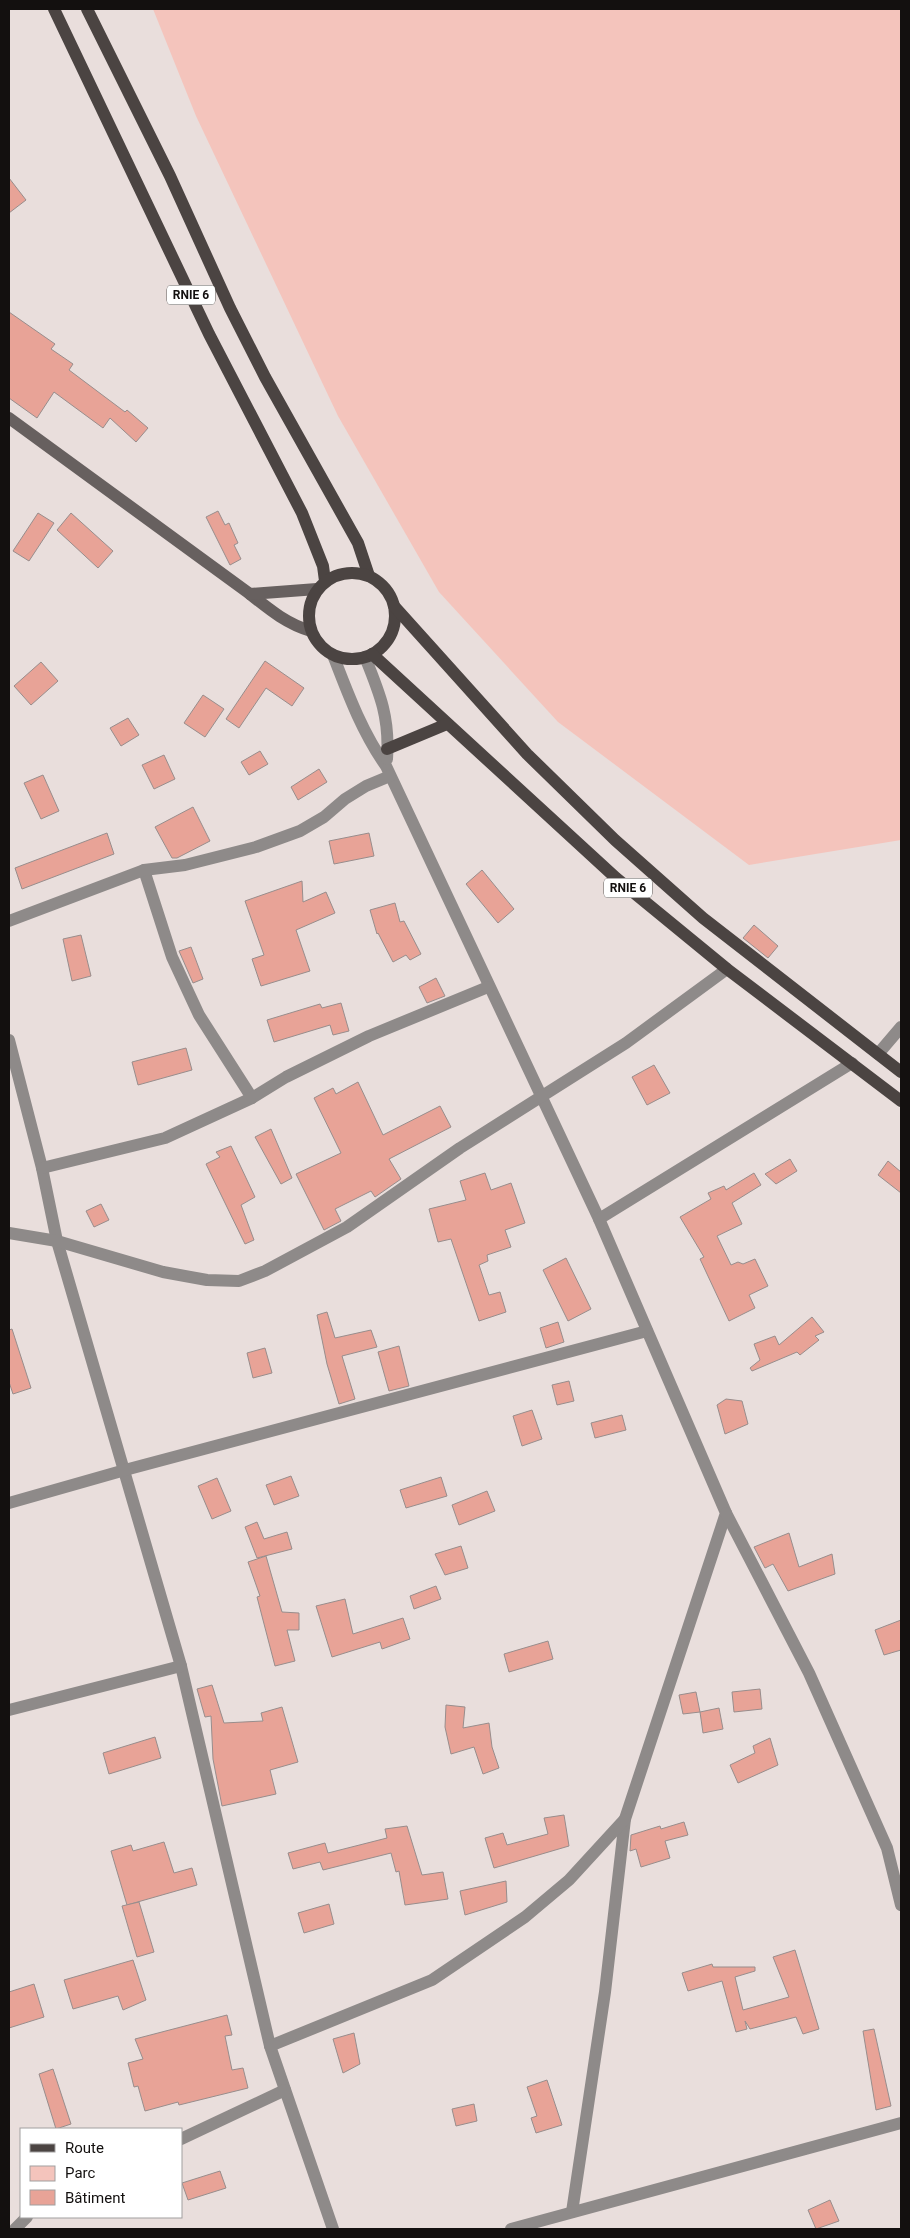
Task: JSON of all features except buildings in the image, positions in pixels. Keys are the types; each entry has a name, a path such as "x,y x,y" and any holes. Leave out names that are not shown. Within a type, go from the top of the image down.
{"main road":[{"name":"RNIE 6","path":"54,9 209,334 302,513 322,566 321,585"},
{"name":"RNIE 6","path":"87,9 170,176 230,308 265,377 358,543 369,576 385,588 394,606 527,754 616,840 703,918 901,1072"},
{"path":"9,418 250,594 274,614 294,626 311,631"},
{"path":"250,594 321,585 346,572 369,576"},
{"path":"321,585 310,602 308,617 311,631 320,645 333,655 349,659 369,656 386,642 394,625 394,606"},
{"name":"RNIE 6","path":"369,656 447,724 616,878 727,968 901,1101"},
{"path":"387,749 447,724"}],"street":[{"path":"333,655 358,718 372,746 388,771 488,987 542,1096 598,1219 726,1513 809,1673 888,1848 901,1905"},
{"path":"369,656 384,706 388,771"},
{"path":"9,921 144,870 203,861 256,847 300,831 324,818 345,799 388,771"},
{"path":"144,870 172,957 199,1015 252,1098"},
{"path":"9,1233 58,1241 163,1272 206,1280 239,1281 265,1270 347,1227 460,1148 626,1042 727,968"},
{"path":"42,1168 165,1138 252,1098 286,1077 369,1036 488,987"},
{"path":"878,1054 901,1027"},
{"path":"9,1040 42,1168 58,1241 181,1666 270,2046 333,2229"},
{"path":"598,1219 852,1063"},
{"path":"9,1503 125,1470 647,1331"},
{"path":"572,2212 605,1992 625,1818 726,1513"},
{"path":"9,1710 181,1666"},
{"path":"270,2046 432,1980 525,1917 569,1880 625,1818"},
{"path":"182,2139 285,2090"},
{"path":"511,2229 531,2226 572,2212 901,2122"},
{"path":"15,2229 26,2218"}],"green space":[{"path":"153,9 901,9 901,840 749,865 558,722 439,592 338,416 196,116"}]}
